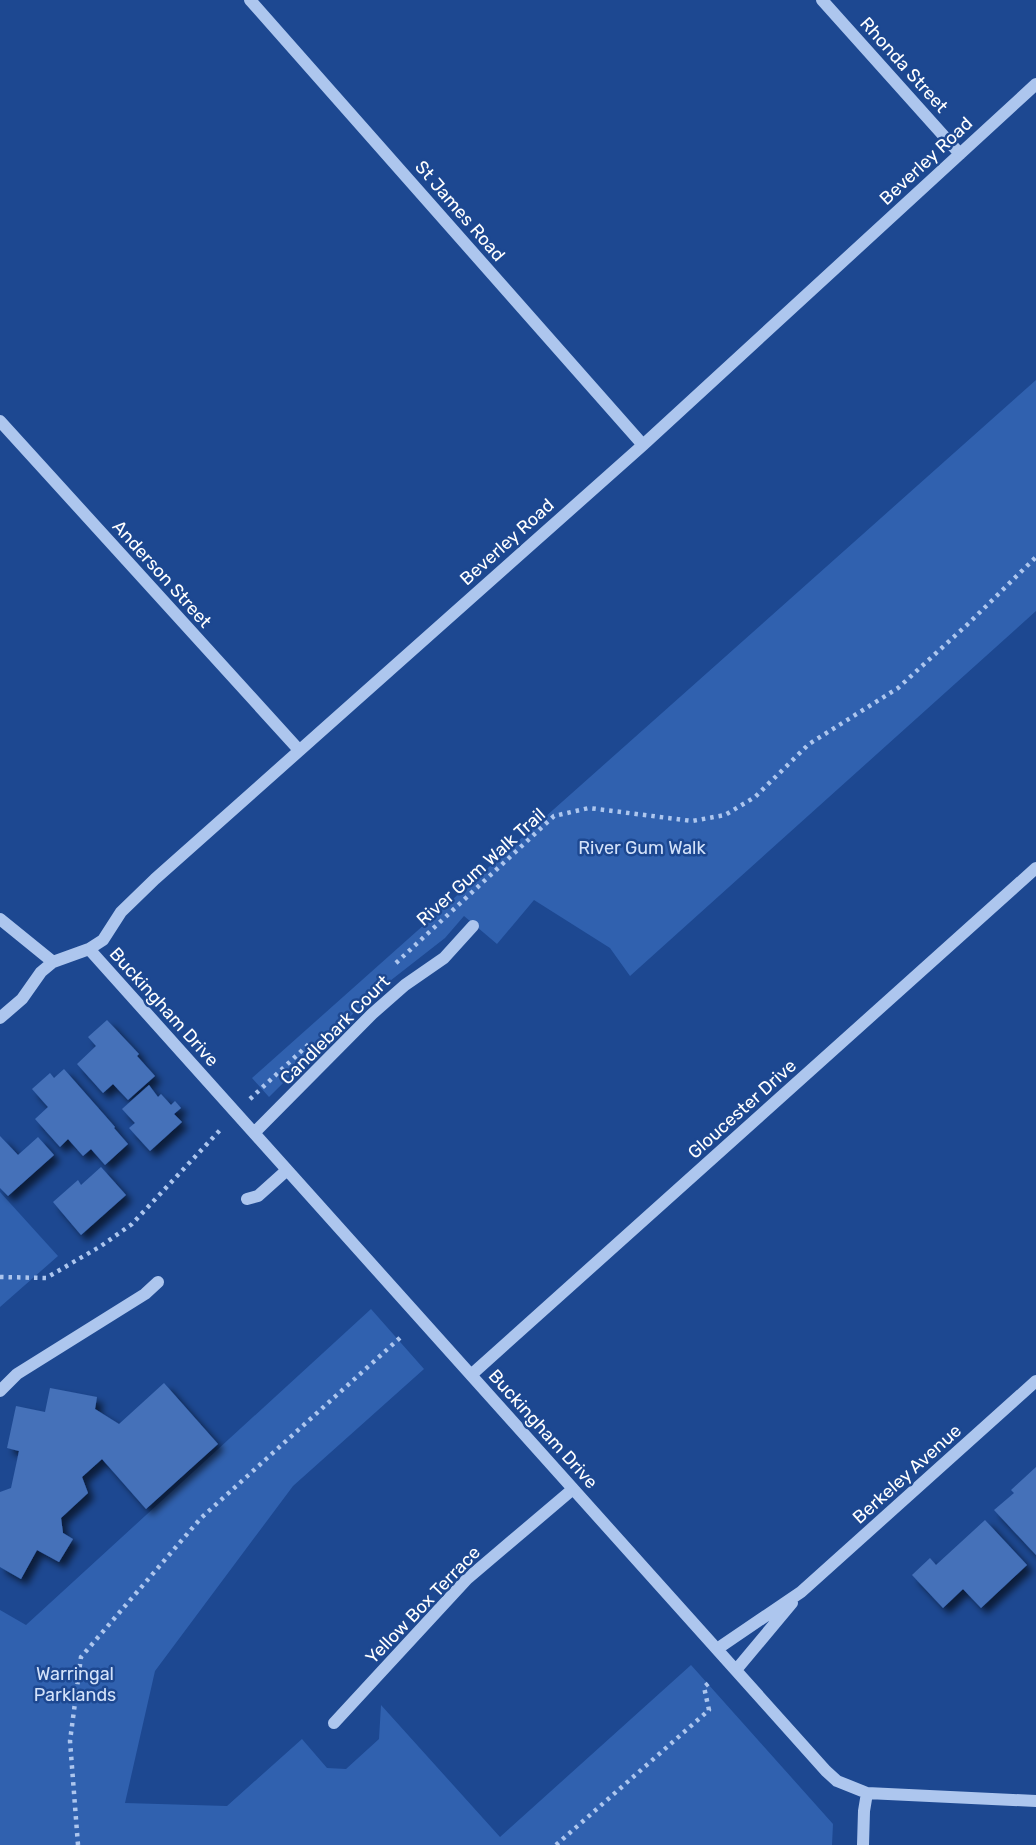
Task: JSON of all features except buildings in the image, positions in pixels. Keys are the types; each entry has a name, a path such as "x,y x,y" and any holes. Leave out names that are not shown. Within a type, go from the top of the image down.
{"street":[{"name":"St James Road","path":"250,0 643,445"},
{"name":"Rhonda Street","path":"822,0 960,154"},
{"name":"Beverley Road","path":"0,1018 22,999 41,972 53,962 89,949 103,940 121,912 155,880 643,445 1036,84"},
{"name":"Anderson Street","path":"0,421 299,750"},
{"name":"Gloucester Drive","path":"471,1375 1036,868"},
{"path":"0,919 53,962"},
{"name":"Candlebark Court","path":"254,1133 372,1014 405,985 444,958 473,926"},
{"name":"Buckingham Drive","path":"89,949 837,1781 867,1793 1036,1801"},
{"path":"247,1199 258,1196 287,1170"},
{"path":"0,1391 17,1374 145,1294 158,1282"},
{"name":"Berkeley Avenue","path":"717,1649 801,1592 1036,1381"},
{"name":"Yellow Box Terrace","path":"334,1723 467,1579 573,1489"},
{"name":"Berkeley Avenue","path":"736,1670 801,1592"},
{"path":"863,1845 867,1793"}],"path":[{"name":"River Gum Walk Trail","path":"391,968 554,816 589,808 692,821 725,815 755,797 809,744 898,688 1036,557"},
{"path":"248,1101 320,1035"},
{"path":"0,1277 46,1278 101,1246 132,1224 228,1120"},
{"path":"78,1845 69,1741 81,1657 201,1518 402,1336"},
{"path":"556,1845 709,1710 704,1687 710,1682"}],"green space":[{"name":"River Gum Walk","path":"1036,380 1036,611 630,976 610,948 534,900 497,944 464,916 445,938 372,995 269,1097 252,1078"},
{"path":"0,1192 58,1256 0,1307"},
{"name":"Warringal Parklands","path":"371,1309 424,1369 293,1486 155,1671 125,1803 227,1806 302,1739 327,1768 346,1769 379,1739 381,1705 500,1837 691,1665 833,1824 832,1845 0,1845 0,1610 26,1625"}]}
